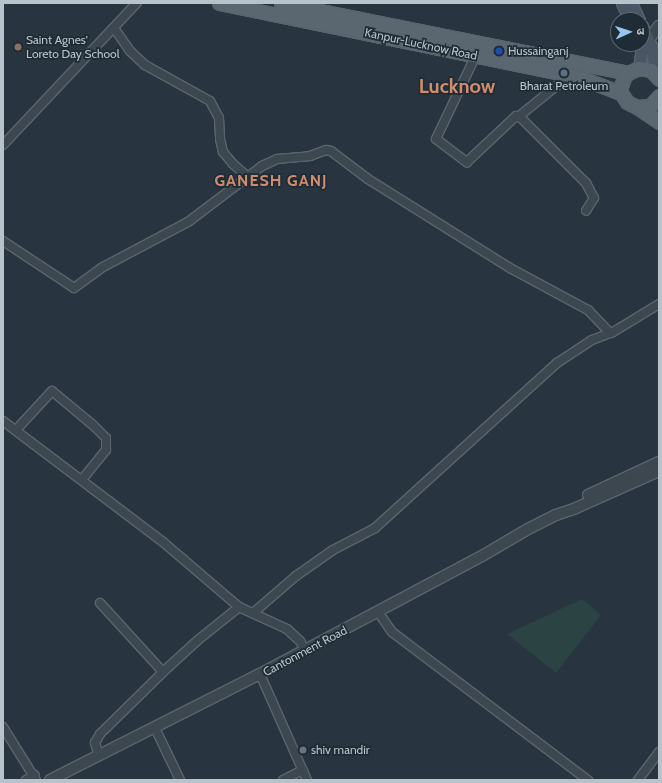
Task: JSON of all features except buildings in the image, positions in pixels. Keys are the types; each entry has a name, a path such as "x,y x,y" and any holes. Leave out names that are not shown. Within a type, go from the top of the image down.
{"main road":[{"name":"Kanpur-Lucknow Road","path":"219,3 278,7 633,70 651,70 657,77"},
{"name":"Kanpur-Lucknow Road","path":"278,7 476,55 570,75 622,92"},
{"path":"641,52 633,70 622,82 622,92 627,102 659,122"},
{"path":"647,52 657,77"},
{"path":"637,108 650,106 659,96"}],"street":[{"path":"3,145 137,3"},
{"path":"650,37 659,26"},
{"path":"114,28 130,51 145,65 210,101 219,118 220,139 223,152 233,164 247,176"},
{"path":"476,55 436,139 467,162 516,116 518,117 570,75"},
{"path":"518,117 586,183 594,198 586,211"},
{"path":"3,241 74,288 103,267 188,222 262,166 278,159 310,156 326,150 331,151 368,179 510,268 588,310 610,333"},
{"path":"253,613 296,576 333,550 375,528 557,363 592,340 610,333 659,304"},
{"path":"16,430 52,391 93,425 106,438 106,450 82,480"},
{"path":"3,421 163,542 239,607 287,629 300,641 305,651"},
{"name":"Cantonment Road","path":"556,515 568,505 659,462"},
{"name":"Cantonment Road","path":"50,780 305,651 556,515 576,508 659,471"},
{"path":"100,603 163,672"},
{"path":"99,756 95,742 100,734 198,640 239,607"},
{"path":"378,612 392,632 588,780"},
{"path":"260,674 307,780"},
{"path":"3,727 35,778 26,780"},
{"path":"155,728 180,780"},
{"path":"638,780 659,752"},
{"path":"282,780 303,770"}],"green space":[{"path":"582,599 601,615 556,673 507,634"}],"place":[{"name":"Saint Agnes' Loreto Day School","path":"18,47"},
{"name":"Hussainganj","path":"499,51"},
{"name":"Bharat Petroleum","path":"564,73"},
{"name":"shiv mandir","path":"303,750"}],"district":[{"name":"Lucknow","path":"457,86"},
{"name":"GANESH GANJ","path":"271,181"}]}
